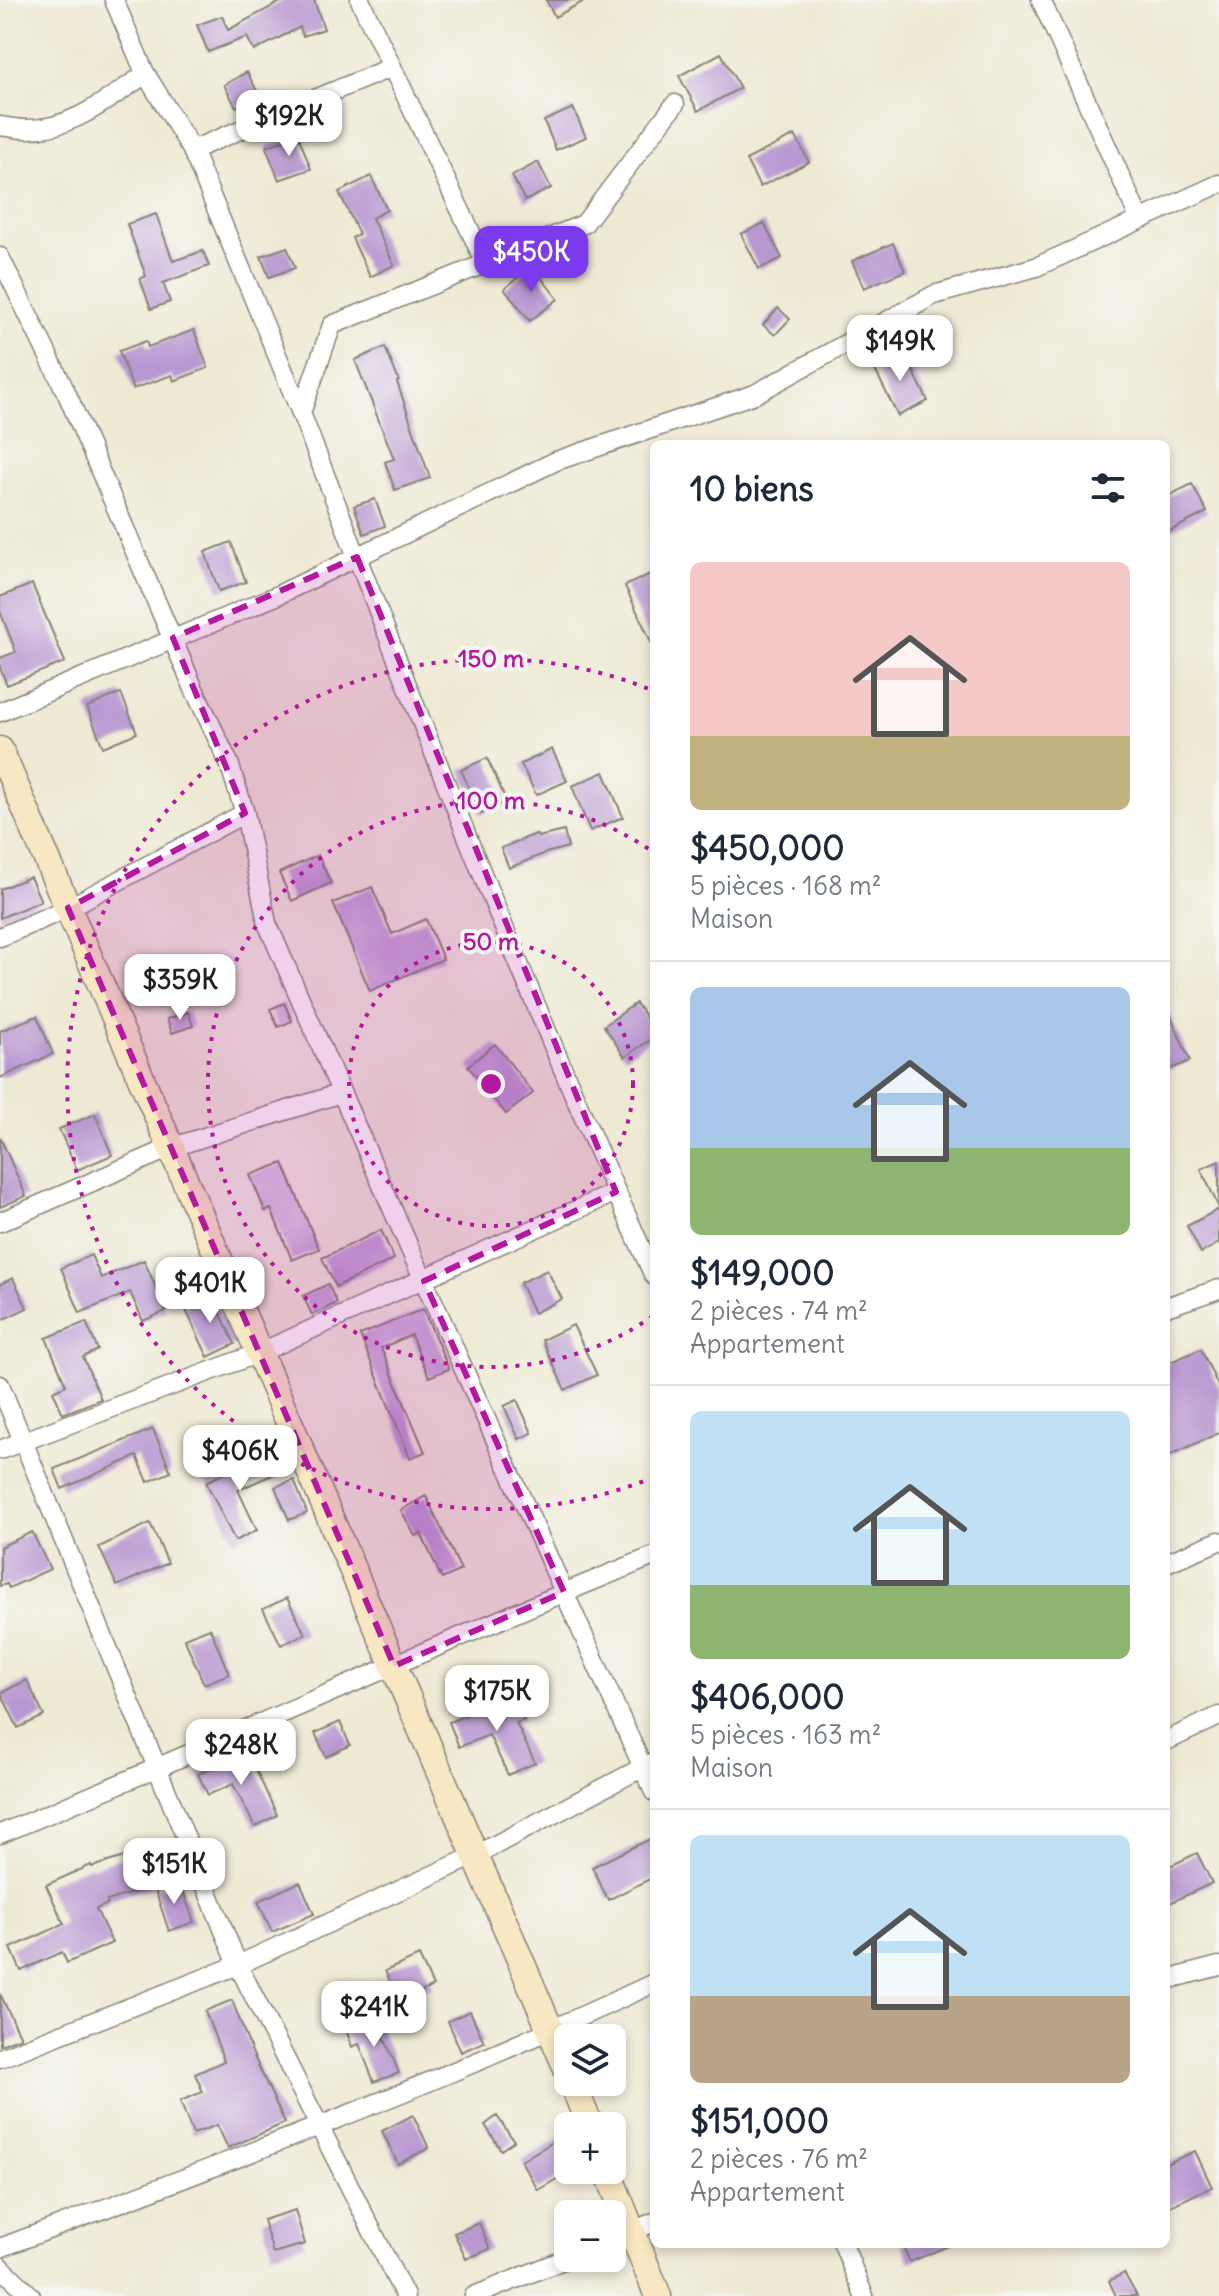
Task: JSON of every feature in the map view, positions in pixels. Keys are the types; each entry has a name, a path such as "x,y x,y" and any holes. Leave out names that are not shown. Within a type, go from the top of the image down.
{"street":[{"path":"114,0 146,74 192,150 301,413 428,740 650,1267"},
{"path":"360,0 486,264"},
{"path":"1041,0 1140,220"},
{"path":"192,150 392,67"},
{"path":"0,126 27,130 55,126 84,114 146,74"},
{"path":"301,413 332,325 584,224 675,104"},
{"path":"0,712 276,596 556,461 755,394 934,295 1036,267 1219,184"},
{"path":"0,257 67,394 229,763 245,813 267,923 564,1592 648,1764 476,1855 238,1965 0,2058"},
{"path":"0,277 17,290"},
{"path":"0,750 554,2036"},
{"path":"0,937 68,908 245,813"},
{"path":"0,1222 170,1148 341,1093"},
{"path":"0,1450 259,1353 616,1192"},
{"path":"1170,1306 1219,1289"},
{"path":"0,1385 238,1965 405,2296"},
{"path":"1170,1561 1219,1541"},
{"path":"0,1834 650,1558"},
{"path":"1170,1739 1219,1716"},
{"path":"1170,1979 1219,1966"},
{"path":"0,2248 320,2127 552,2031 650,1985"},
{"path":"613,2184 658,2296"},
{"path":"845,2248 864,2296"},
{"path":"474,2296 554,2264"},
{"path":"0,2266 31,2296"}],"highlighted area":[{"path":"357,557 616,1192 424,1281 564,1592 394,1666 68,908 245,813 173,638"}],"building":[{"path":"284,0 314,0 324,29 303,36 300,27 254,51 247,37 208,52 197,25 222,16 228,30"},
{"path":"546,0 586,0 555,17"},
{"path":"721,53 740,88 698,111 679,76"},
{"path":"247,72 259,95 236,107 224,85"},
{"path":"573,108 586,137 556,150 544,121"},
{"path":"298,135 311,169 279,180 266,147"},
{"path":"795,135 809,162 760,187 746,160"},
{"path":"538,162 551,188 525,201 512,176"},
{"path":"371,176 387,210 372,218 394,265 370,277 352,238 359,234 339,192"},
{"path":"156,214 173,261 203,251 209,266 163,283 170,302 151,309 140,279 146,276 127,224"},
{"path":"764,223 782,258 759,269 741,234"},
{"path":"893,243 905,271 864,288 852,261"},
{"path":"287,247 295,268 269,277 261,256"},
{"path":"532,266 558,299 530,321 504,289"},
{"path":"778,308 790,319 775,335 763,325"},
{"path":"194,330 208,368 174,381 172,375 133,389 119,351 146,341 148,347"},
{"path":"385,347 430,478 395,490 385,462 394,459 355,360"},
{"path":"903,350 928,401 898,416 872,364"},
{"path":"1192,484 1207,512 1170,531 1170,495"},
{"path":"375,499 385,526 364,534 354,506"},
{"path":"231,542 246,582 219,591 205,552"},
{"path":"650,574 650,639 625,586"},
{"path":"32,584 65,662 7,685 0,668 0,658 16,652 0,611 0,597"},
{"path":"121,693 137,733 103,747 87,707"},
{"path":"552,749 567,781 536,795 521,764"},
{"path":"487,758 507,802 481,814 461,770"},
{"path":"604,772 623,817 590,831 572,786"},
{"path":"564,831 568,847 509,868 501,848 536,834 538,837"},
{"path":"318,855 331,883 292,901 279,873"},
{"path":"30,877 41,901 0,918 0,889"},
{"path":"372,887 392,934 426,919 443,959 370,991 333,903"},
{"path":"284,1003 292,1021 278,1027 270,1009"},
{"path":"636,1003 650,1023 650,1040 625,1057 604,1026"},
{"path":"188,1012 193,1026 172,1033 167,1019"},
{"path":"1170,1014 1190,1061 1170,1069"},
{"path":"37,1016 53,1054 0,1078 0,1031"},
{"path":"495,1044 533,1093 506,1114 468,1066"},
{"path":"95,1114 112,1155 77,1170 59,1129"},
{"path":"0,1137 26,1196 0,1207"},
{"path":"1219,1161 1219,1208 1201,1169"},
{"path":"283,1163 319,1249 292,1260 271,1209 265,1211 250,1175"},
{"path":"1219,1209 1219,1243 1201,1253 1187,1226"},
{"path":"381,1230 394,1259 336,1287 322,1258"},
{"path":"91,1255 101,1278 144,1260 166,1311 143,1321 130,1292 80,1313 61,1268"},
{"path":"547,1270 562,1299 534,1313 520,1283"},
{"path":"13,1278 27,1308 0,1321 0,1284"},
{"path":"328,1284 337,1303 312,1315 303,1296"},
{"path":"211,1293 235,1344 208,1357 184,1306"},
{"path":"423,1309 449,1369 429,1377 411,1335 381,1348 425,1452 410,1458 360,1335"},
{"path":"86,1322 98,1350 83,1357 101,1399 63,1414 53,1391 66,1385 46,1338"},
{"path":"573,1325 597,1375 565,1390 542,1340"},
{"path":"1201,1349 1219,1388 1219,1433 1170,1455 1170,1362"},
{"path":"517,1400 532,1433 519,1439 504,1406"},
{"path":"153,1429 171,1472 148,1482 137,1456 62,1489 54,1469"},
{"path":"271,1451 279,1472 238,1490 257,1530 235,1541 206,1482"},
{"path":"294,1480 307,1513 289,1520 275,1487"},
{"path":"426,1496 461,1570 442,1579 421,1533 415,1536 401,1510"},
{"path":"150,1523 168,1563 117,1586 99,1547"},
{"path":"32,1532 50,1569 9,1588 7,1584 0,1586 0,1547"},
{"path":"287,1598 305,1634 281,1645 263,1609"},
{"path":"210,1628 229,1674 204,1684 184,1638"},
{"path":"27,1680 44,1716 18,1728 1,1693"},
{"path":"513,1696 524,1720 516,1723 535,1763 508,1775 489,1735 459,1747 449,1722"},
{"path":"340,1722 350,1745 326,1757 315,1733"},
{"path":"248,1753 277,1815 255,1827 233,1784 208,1795 198,1774"},
{"path":"650,1839 650,1879 608,1900 592,1867"},
{"path":"146,1850 157,1885 107,1901 108,1904 96,1909 112,1943 67,1963 62,1952 21,1971 11,1948 64,1924 46,1885 91,1865"},
{"path":"1197,1853 1212,1883 1170,1903 1170,1866"},
{"path":"180,1882 194,1922 169,1931 155,1890"},
{"path":"300,1882 314,1914 272,1932 258,1901"},
{"path":"419,1956 433,1986 400,2002 385,1971"},
{"path":"0,1994 21,2037 0,2045"},
{"path":"232,2000 285,2123 228,2148 217,2125 193,2134 180,2101 203,2092 195,2074 224,2061 205,2011"},
{"path":"470,2011 484,2042 461,2052 448,2021"},
{"path":"376,2018 399,2073 374,2082 359,2044 352,2047 346,2029"},
{"path":"413,2115 429,2148 398,2164 382,2131"},
{"path":"497,2116 514,2141 501,2150 485,2125"},
{"path":"554,2141 554,2181 538,2190 521,2161"},
{"path":"1195,2151 1212,2187 1170,2206 1170,2162"},
{"path":"295,2210 305,2244 273,2253 263,2220"},
{"path":"479,2223 490,2249 466,2259 454,2233"},
{"path":"904,2248 943,2248 910,2262"},
{"path":"1124,2273 1137,2296 1116,2296 1109,2281"}]}
